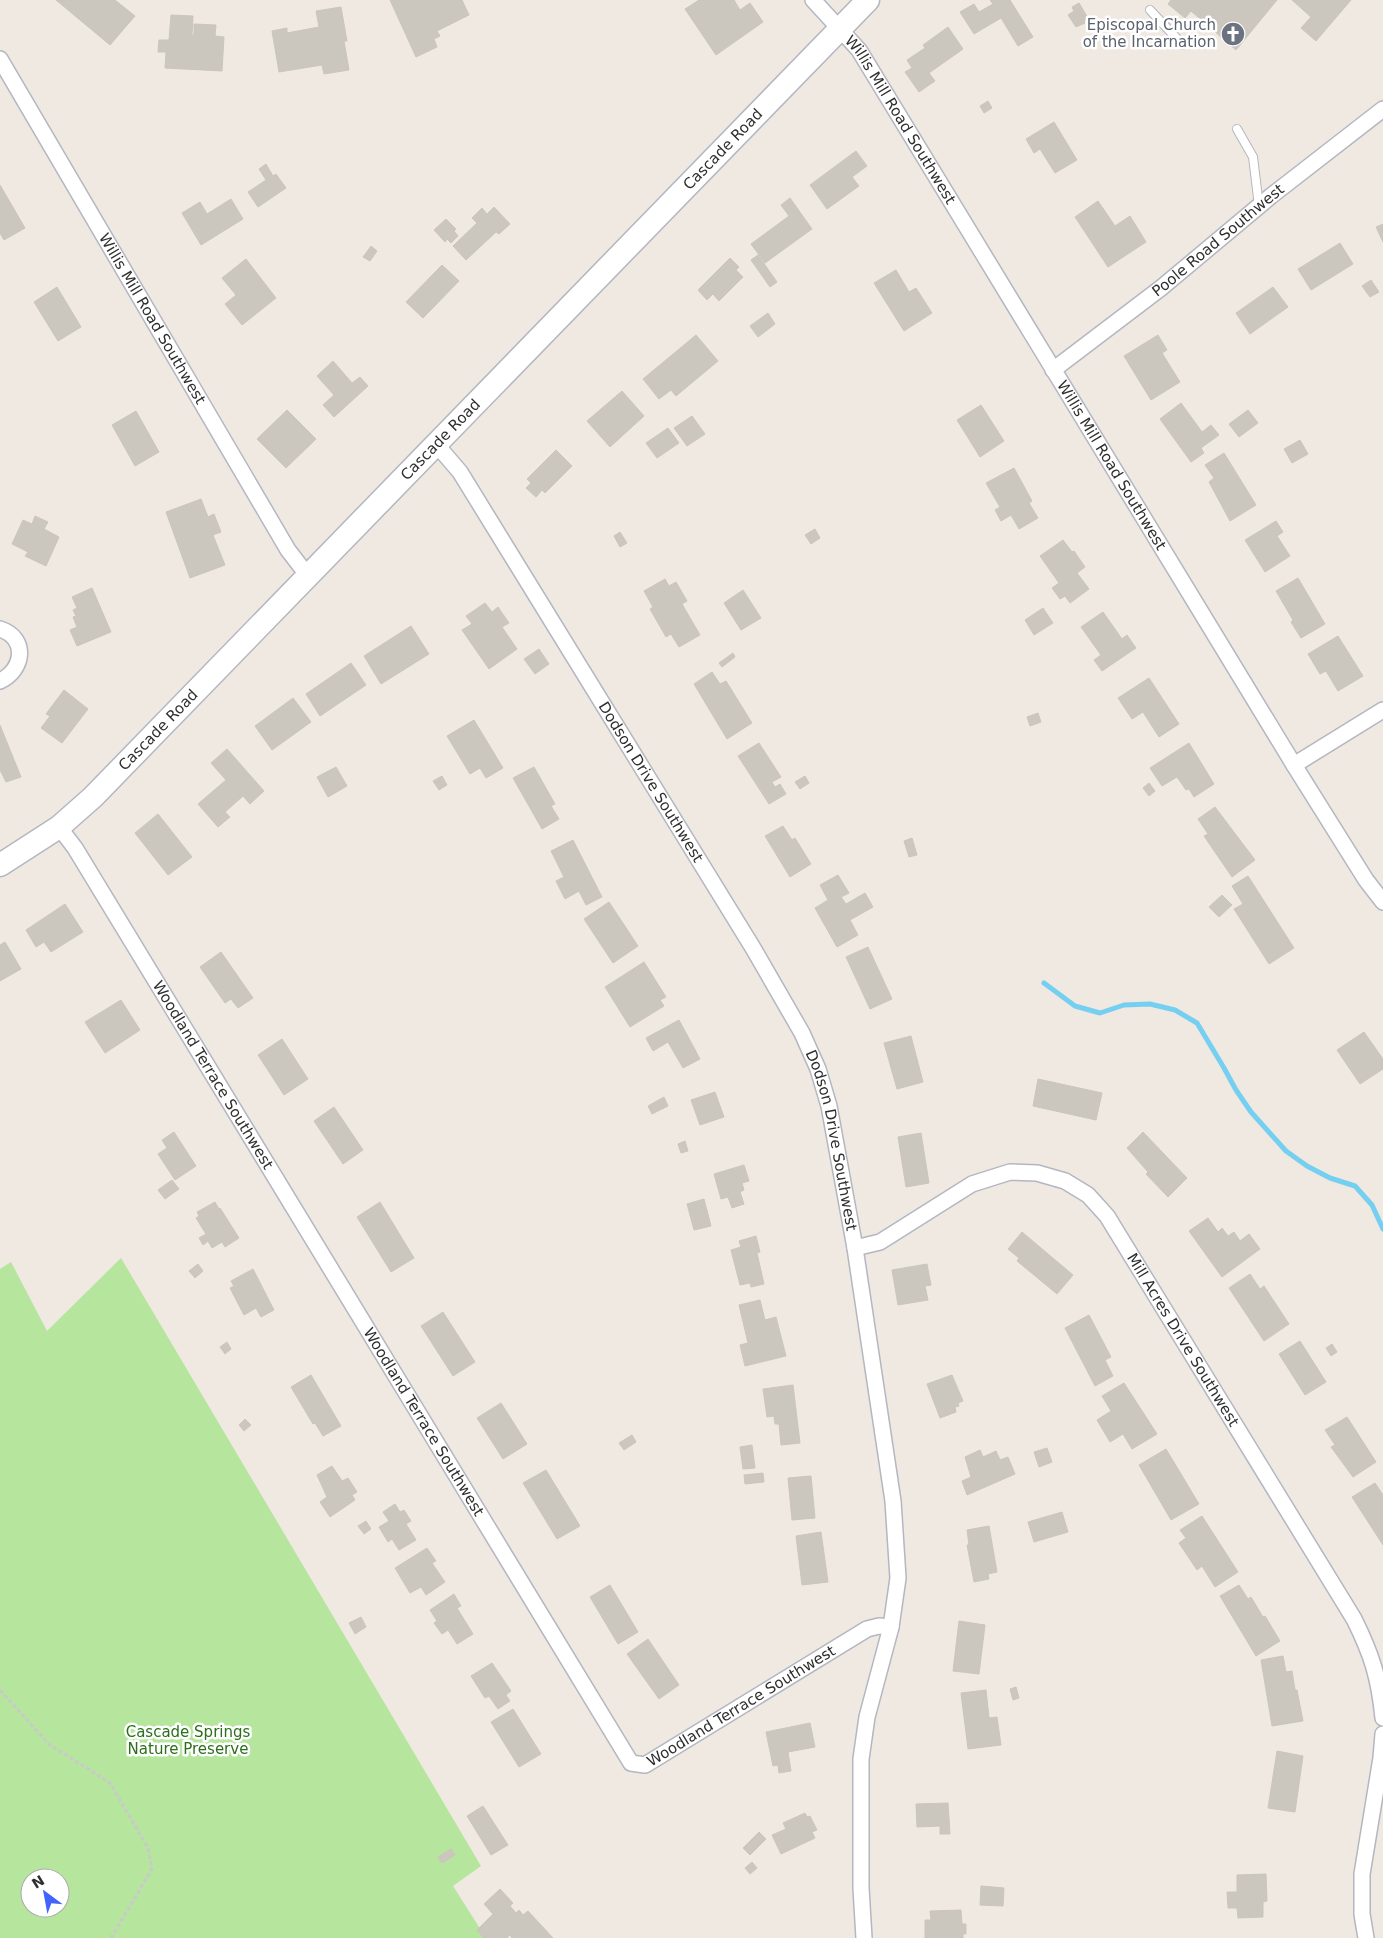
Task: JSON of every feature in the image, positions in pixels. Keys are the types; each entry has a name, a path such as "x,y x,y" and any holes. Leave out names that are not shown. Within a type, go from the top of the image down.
{"main road":[{"name":"Cascade Road","path":"0,865 59,827 93,797 868,0"}],"street":[{"name":"Willis Mill Road Southwest","path":"813,0 859,50 1294,765 1366,880 1383,902"},
{"name":"Willis Mill Road Southwest","path":"0,59 288,550 308,576"},
{"name":"Poole Road Southwest","path":"1053,370 1161,288 1259,206 1383,109"},
{"name":"Dodson Drive Southwest","path":"436,444 460,472 747,939 802,1033 818,1069 829,1106 855,1248 893,1502 898,1578 891,1627 867,1717 861,1759 861,1888 864,1938"},
{"path":"0,630 10,635 16,641 20,657 13,673 0,681"},
{"path":"1294,765 1383,710"},
{"name":"Woodland Terrace Southwest","path":"59,827 86,865 632,1763 645,1764 867,1629 879,1626 891,1627"},
{"name":"Mill Acres Drive Southwest","path":"855,1248 880,1242 972,1184 1010,1172 1037,1173 1065,1181 1088,1195 1108,1216 1354,1619 1368,1647 1380,1685 1383,1718"},
{"path":"1366,1938 1362,1914 1362,1874 1381,1758 1383,1734"}],"lane":[{"path":"1150,10 1183,44"},
{"path":"1237,129 1253,157 1259,206"}],"path":[{"path":"0,1690 50,1745 110,1783 148,1848 152,1869 111,1938"}],"green space":[{"name":"Cascade Springs Nature Preserve","path":"121,1258 481,1866 453,1886 486,1938 0,1938 0,1269 11,1262 47,1331"}],"building":[{"path":"56,0 115,0 135,16 110,45"},
{"path":"390,0 462,0 469,15 437,31 440,36 434,39 437,47 416,57"},
{"path":"699,0 734,0 740,10 750,3 763,22 716,55 685,9"},
{"path":"990,0 1010,0 1033,37 1018,46 1001,18 974,34 960,12 974,4 979,12 993,4"},
{"name":"Episcopal Church of the Incarnation","path":"1171,0 1277,0 1236,50 1191,11 1185,18 1168,4"},
{"path":"1292,0 1351,0 1316,41 1301,28 1311,17"},
{"path":"1079,3 1088,18 1084,21 1085,23 1076,27 1068,15 1074,11 1072,7"},
{"path":"341,7 347,41 344,41 349,70 324,74 322,65 279,72 272,31 287,28 287,33 319,27 316,11"},
{"path":"171,15 193,16 192,35 194,35 194,24 216,25 215,36 224,37 222,71 165,68 166,52 158,52 159,40 169,40"},
{"path":"948,27 963,49 929,73 935,81 919,92 905,72 912,68 907,60 925,48 923,45"},
{"path":"988,101 992,108 984,113 980,106"},
{"path":"1054,122 1077,160 1055,173 1040,149 1034,153 1026,139"},
{"path":"856,151 867,166 852,177 859,186 827,209 810,185"},
{"path":"266,164 273,176 276,174 286,188 258,207 248,192 266,180 259,169"},
{"path":"0,185 25,228 4,240 0,233"},
{"path":"790,198 812,229 765,263 751,244 789,216 781,205"},
{"path":"231,199 243,219 201,245 182,213 200,202 207,214"},
{"path":"1098,201 1115,226 1130,216 1146,242 1108,267 1075,217"},
{"path":"494,207 510,224 499,234 496,232 466,260 453,246 477,223 472,218 482,208 487,214"},
{"path":"446,219 456,229 454,231 458,236 451,243 447,239 445,242 434,230"},
{"path":"1383,224 1383,242 1376,227"},
{"path":"1340,243 1353,264 1311,290 1298,269"},
{"path":"371,246 377,251 370,261 363,257"},
{"path":"758,255 777,282 770,287 751,260"},
{"path":"730,258 739,267 736,270 743,277 719,301 713,294 707,300 698,290"},
{"path":"246,259 276,298 242,325 225,304 236,295 222,278"},
{"path":"442,265 459,281 423,318 406,302"},
{"path":"896,270 909,292 916,288 932,313 904,331 874,283"},
{"path":"1371,280 1379,292 1370,297 1362,286"},
{"path":"57,287 81,327 58,341 34,302"},
{"path":"1273,287 1288,307 1250,334 1236,313"},
{"path":"768,313 775,324 758,337 750,326"},
{"path":"696,335 718,361 676,396 671,390 659,399 643,379"},
{"path":"1158,335 1167,350 1162,353 1180,382 1151,400 1124,356"},
{"path":"333,361 352,383 360,377 368,386 334,417 323,405 334,395 317,376"},
{"path":"622,391 644,416 610,447 587,421"},
{"path":"1181,403 1202,432 1211,425 1219,435 1201,448 1204,453 1191,462 1160,419"},
{"path":"981,405 1004,441 980,457 957,420"},
{"path":"287,410 316,439 286,468 257,439"},
{"path":"1248,410 1258,423 1239,437 1229,424"},
{"path":"136,411 159,452 135,466 112,425"},
{"path":"692,416 705,434 687,446 674,428"},
{"path":"668,428 679,443 657,458 646,443"},
{"path":"1300,440 1308,454 1292,463 1284,449"},
{"path":"556,450 572,466 545,493 542,490 536,497 526,488 531,483 527,479"},
{"path":"1224,453 1256,505 1230,521 1209,482 1214,478 1205,465"},
{"path":"1014,468 1032,501 1029,503 1038,518 1019,529 1011,515 1001,521 995,510 1000,507 986,483"},
{"path":"201,499 208,517 214,514 221,532 213,535 225,565 190,578 166,512"},
{"path":"35,516 48,522 44,529 59,537 46,566 25,556 28,552 12,544 23,520 32,524"},
{"path":"1276,521 1283,532 1277,536 1290,556 1265,572 1245,540"},
{"path":"815,529 820,538 811,544 805,535"},
{"path":"620,532 627,543 620,547 614,536"},
{"path":"1063,540 1072,552 1074,551 1085,567 1077,573 1089,589 1070,603 1065,596 1060,599 1052,588 1059,583 1040,556"},
{"path":"1298,578 1325,624 1301,638 1276,591"},
{"path":"665,579 669,586 676,582 687,601 682,604 700,635 679,647 671,634 666,637 650,609 653,607 644,591"},
{"path":"92,588 111,632 77,646 70,630 77,627 73,617 76,616 73,610 77,608 72,597"},
{"path":"743,590 761,618 741,630 724,603"},
{"path":"485,603 492,612 498,607 509,623 502,627 517,649 489,669 462,630 472,624 466,616"},
{"path":"1043,608 1053,623 1034,635 1025,620"},
{"path":"1103,612 1122,639 1127,635 1136,648 1102,671 1094,660 1101,655 1081,627"},
{"path":"411,626 429,654 381,684 364,656"},
{"path":"1338,636 1363,676 1338,691 1326,671 1320,674 1308,654"},
{"path":"539,649 549,664 535,674 524,659"},
{"path":"733,653 735,657 722,667 719,663"},
{"path":"351,663 366,685 320,716 306,694"},
{"path":"712,672 720,684 726,681 752,723 727,739 694,684"},
{"path":"1149,678 1179,724 1159,737 1143,712 1132,719 1118,698"},
{"path":"64,690 88,709 62,743 41,728 50,716 46,714"},
{"path":"293,698 311,722 272,750 255,726"},
{"path":"1038,713 1041,722 1030,726 1027,717"},
{"path":"474,720 503,768 486,778 480,768 470,774 447,736"},
{"path":"0,725 21,777 6,782 0,770"},
{"path":"759,743 781,777 772,782 775,787 780,784 786,794 769,804 738,756"},
{"path":"1189,743 1214,784 1194,797 1189,789 1186,790 1177,777 1162,786 1150,768"},
{"path":"227,749 264,791 250,804 243,796 225,812 230,817 218,827 198,804 226,780 211,763"},
{"path":"336,767 347,786 328,797 317,777"},
{"path":"534,767 555,804 551,806 559,819 542,829 513,778"},
{"path":"442,776 447,785 439,790 433,781"},
{"path":"805,776 809,783 800,789 795,782"},
{"path":"1149,783 1155,791 1149,796 1143,788"},
{"path":"1215,807 1255,860 1232,877 1204,836 1208,834 1198,819"},
{"path":"158,814 192,857 168,875 135,833"},
{"path":"783,826 792,840 795,838 811,864 790,877 765,836"},
{"path":"912,838 917,855 909,857 904,841"},
{"path":"573,840 602,897 586,905 579,891 565,899 556,881 564,877 551,851"},
{"path":"838,875 849,893 841,897 846,904 865,893 873,907 850,920 858,935 837,947 815,908 828,900 820,885"},
{"path":"1248,876 1294,948 1269,964 1234,909 1243,904 1232,886"},
{"path":"1222,895 1232,905 1219,917 1209,907"},
{"path":"609,902 638,946 613,963 584,919"},
{"path":"65,904 83,932 51,952 44,942 36,947 26,930"},
{"path":"5,942 21,969 0,981 0,945"},
{"path":"868,947 892,999 870,1009 846,957"},
{"path":"221,952 253,998 238,1008 231,999 225,1003 200,967"},
{"path":"644,962 666,997 660,1000 664,1006 630,1027 605,987"},
{"path":"121,1000 140,1030 105,1053 85,1022"},
{"path":"679,1020 700,1059 683,1068 668,1042 653,1051 646,1038"},
{"path":"1364,1032 1383,1059 1383,1069 1360,1084 1337,1050"},
{"path":"911,1036 923,1082 897,1089 884,1043"},
{"path":"282,1039 308,1079 284,1095 258,1055"},
{"path":"1038,1079 1102,1093 1096,1120 1033,1106"},
{"path":"715,1092 724,1117 700,1125 691,1100"},
{"path":"664,1097 668,1106 652,1114 648,1106"},
{"path":"334,1107 363,1150 343,1164 314,1121"},
{"path":"174,1132 196,1166 175,1180 158,1154 167,1148 162,1140"},
{"path":"1143,1132 1187,1178 1168,1197 1146,1174 1148,1172 1127,1148"},
{"path":"921,1133 929,1183 906,1187 898,1137"},
{"path":"685,1141 688,1151 681,1153 678,1144"},
{"path":"744,1165 749,1181 742,1183 744,1190 740,1192 744,1204 732,1208 728,1197 721,1199 714,1174"},
{"path":"172,1180 179,1189 165,1199 158,1190"},
{"path":"704,1199 711,1226 694,1230 687,1204"},
{"path":"215,1202 239,1238 225,1247 222,1242 212,1248 208,1241 203,1245 199,1238 206,1234 196,1218 199,1216 197,1212"},
{"path":"380,1202 414,1258 391,1272 357,1217"},
{"path":"1208,1218 1218,1232 1222,1228 1228,1236 1234,1232 1240,1241 1249,1234 1260,1249 1222,1277 1189,1231"},
{"path":"1022,1232 1073,1275 1057,1294 1017,1261 1019,1258 1008,1249"},
{"path":"756,1236 760,1252 757,1253 764,1284 751,1287 750,1283 740,1285 731,1250 741,1247 739,1241"},
{"path":"198,1264 203,1271 195,1278 189,1271"},
{"path":"927,1264 931,1285 925,1286 928,1300 898,1305 892,1270"},
{"path":"253,1269 274,1310 261,1317 256,1308 244,1315 230,1288 234,1286 231,1281"},
{"path":"1250,1274 1260,1289 1264,1286 1289,1324 1264,1341 1229,1288"},
{"path":"760,1300 765,1320 776,1317 786,1356 745,1366 740,1345 748,1343 739,1305"},
{"path":"443,1312 475,1362 453,1376 421,1326"},
{"path":"1089,1315 1111,1357 1105,1360 1113,1376 1095,1386 1065,1328"},
{"path":"1300,1341 1326,1382 1305,1395 1279,1354"},
{"path":"227,1342 231,1349 225,1354 220,1347"},
{"path":"1332,1344 1337,1352 1331,1356 1326,1348"},
{"path":"311,1375 341,1426 323,1436 315,1423 313,1424 291,1387"},
{"path":"952,1375 963,1401 958,1403 959,1406 955,1407 956,1412 940,1418 927,1384"},
{"path":"1124,1383 1157,1434 1132,1449 1123,1434 1110,1442 1097,1420 1111,1411 1102,1396"},
{"path":"793,1385 800,1443 781,1445 779,1424 775,1424 774,1416 767,1417 763,1389"},
{"path":"501,1403 527,1444 503,1459 477,1418"},
{"path":"1347,1417 1376,1462 1353,1477 1331,1447 1335,1445 1325,1430"},
{"path":"245,1419 251,1425 244,1431 239,1425"},
{"path":"632,1435 636,1442 624,1450 619,1443"},
{"path":"752,1445 755,1468 743,1469 740,1447"},
{"path":"1047,1448 1052,1462 1039,1467 1034,1452"},
{"path":"1166,1449 1199,1504 1171,1520 1139,1465"},
{"path":"980,1450 983,1457 996,1451 1000,1460 1008,1457 1015,1474 967,1495 962,1481 971,1477 965,1457"},
{"path":"332,1466 342,1481 348,1478 357,1492 352,1495 355,1500 330,1517 320,1502 327,1497 317,1475"},
{"path":"546,1470 580,1526 557,1539 523,1483"},
{"path":"763,1473 764,1482 745,1484 744,1475"},
{"path":"811,1476 815,1518 792,1520 788,1478"},
{"path":"1375,1483 1383,1495 1383,1545 1352,1497"},
{"path":"395,1504 400,1512 404,1510 411,1521 406,1524 416,1540 399,1550 392,1539 388,1542 379,1527 389,1521 383,1512"},
{"path":"1062,1512 1068,1532 1034,1542 1028,1522"},
{"path":"1202,1516 1238,1572 1215,1587 1202,1566 1197,1570 1179,1543 1186,1538 1180,1530"},
{"path":"366,1521 371,1529 364,1534 358,1526"},
{"path":"989,1526 997,1572 988,1574 989,1579 974,1582 967,1545 969,1545 967,1530"},
{"path":"821,1532 828,1582 802,1585 796,1536"},
{"path":"427,1548 436,1561 432,1563 445,1582 426,1595 421,1587 410,1593 395,1568"},
{"path":"610,1585 638,1632 618,1644 590,1597"},
{"path":"1239,1585 1248,1599 1251,1597 1263,1617 1265,1616 1280,1641 1256,1656 1220,1596"},
{"path":"454,1594 461,1606 457,1608 473,1634 457,1644 448,1630 442,1634 434,1623 437,1621 430,1610"},
{"path":"361,1617 366,1627 355,1634 349,1623"},
{"path":"959,1621 985,1625 979,1674 953,1671"},
{"path":"648,1639 679,1685 659,1699 627,1654"},
{"path":"1283,1656 1286,1672 1292,1671 1303,1721 1272,1726 1261,1660"},
{"path":"492,1663 511,1691 506,1695 510,1701 498,1709 489,1696 485,1698 471,1676"},
{"path":"1016,1687 1019,1698 1013,1700 1010,1689"},
{"path":"986,1690 989,1718 997,1717 1001,1745 968,1749 961,1693"},
{"path":"513,1709 541,1754 519,1767 491,1722"},
{"path":"810,1723 815,1747 788,1752 791,1771 779,1773 778,1765 773,1766 766,1732"},
{"path":"1277,1751 1303,1756 1295,1812 1268,1808"},
{"path":"948,1803 950,1834 940,1834 940,1826 917,1827 916,1804"},
{"path":"483,1806 508,1845 491,1855 467,1816"},
{"path":"805,1813 807,1817 810,1816 817,1830 812,1832 815,1838 781,1854 772,1835 786,1829 783,1823"},
{"path":"759,1832 766,1839 750,1855 743,1848"},
{"path":"451,1849 455,1855 442,1863 438,1857"},
{"path":"752,1862 757,1868 750,1874 745,1868"},
{"path":"1266,1874 1267,1901 1263,1902 1263,1917 1238,1918 1237,1908 1228,1908 1227,1892 1237,1892 1237,1875"},
{"path":"981,1886 1004,1888 1003,1906 980,1905"},
{"path":"500,1889 513,1903 510,1906 516,1913 519,1910 523,1915 528,1911 553,1938 512,1938 510,1935 507,1938 484,1938 477,1930 493,1914 484,1904"},
{"path":"961,1910 962,1924 966,1924 966,1934 963,1934 963,1938 925,1938 925,1920 931,1920 930,1911"}],"waterway":[{"path":"1044,983 1075,1006 1100,1013 1124,1005 1150,1004 1175,1010 1197,1023 1251,1112 1286,1151 1307,1166 1330,1178 1355,1186 1372,1205 1383,1229"}],"place":[{"name":"Episcopal Church of the Incarnation","path":"1233,34"}]}
